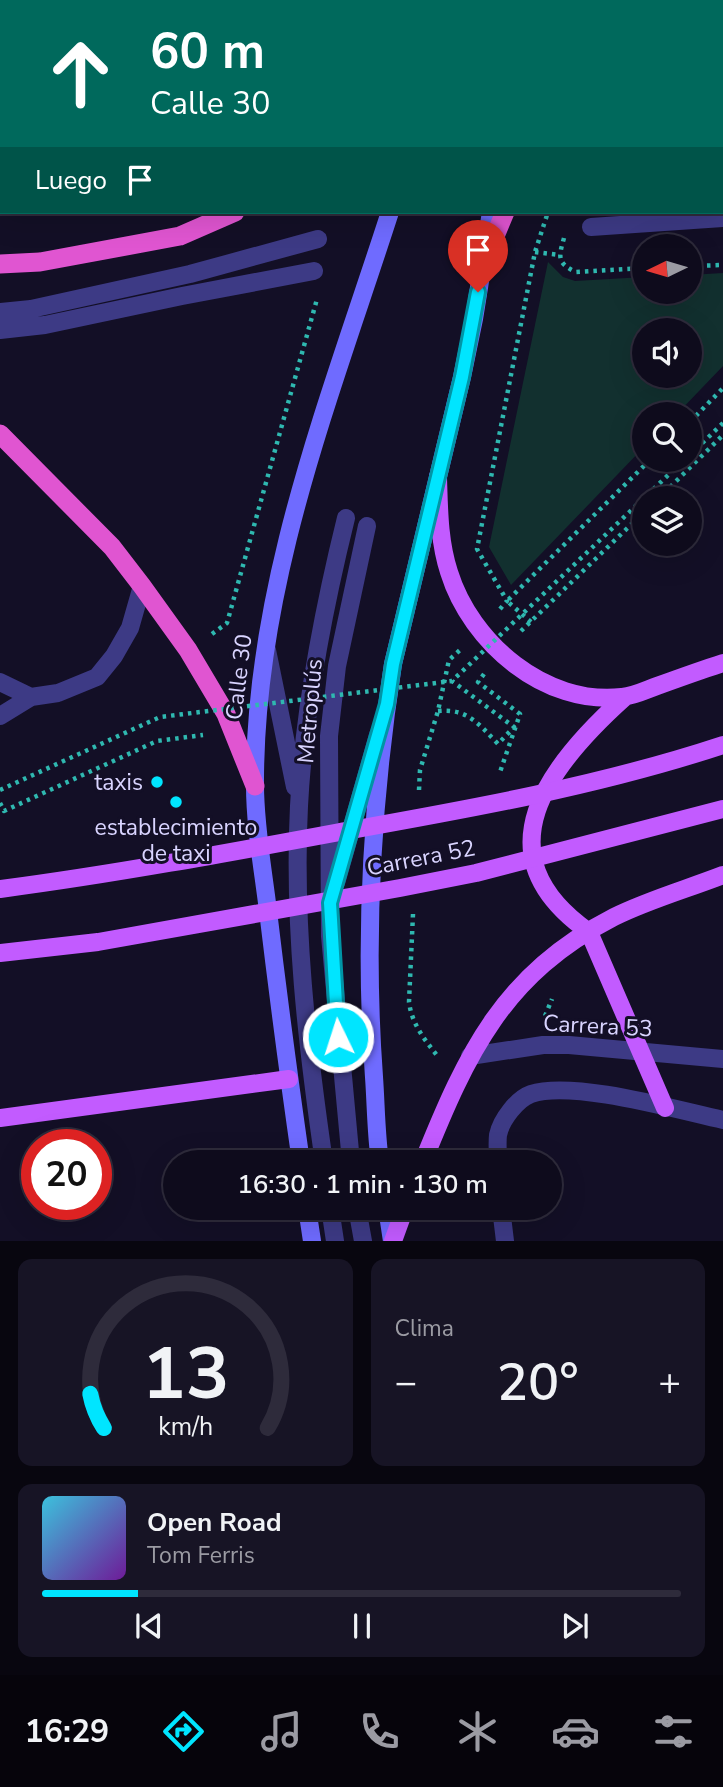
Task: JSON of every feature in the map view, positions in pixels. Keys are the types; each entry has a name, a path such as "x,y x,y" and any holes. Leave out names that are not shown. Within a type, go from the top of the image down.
{"highway":[{"path":"0,264 40,262 180,236 231,214"},
{"path":"482,265 504,214"},
{"path":"0,434 112,547 142,586 188,650 226,714 255,786"}],"main road":[{"name":"Calle 30","path":"299,1150 279,1009 255,786 257,723 267,647 292,520 389,214"},
{"path":"379,1150 370,968 377,798 387,704 393,664 474,319 491,214"},
{"path":"438,477 440,531 457,594 479,631 530,675 582,696 602,699 625,697 723,663"},
{"path":"625,697 599,721 551,781 533,820 532,859 544,888 571,919 589,932 665,1108"},
{"name":"Carrera 52","path":"0,889 93,877 472,808 685,757 723,745"},
{"name":"Carrera 52","path":"0,953 98,942 476,873 723,808"},
{"path":"428,1150 470,1055 496,1012 527,979 589,932 615,917 723,875"},
{"path":"0,1118 289,1079"},
{"path":"309,1220 312,1241"},
{"path":"389,1220 392,1241"},
{"path":"392,1241 400,1220"}],"street":[{"path":"591,227 723,218"},
{"path":"0,312 31,309 190,274 318,239"},
{"path":"0,330 45,325 314,271"},
{"name":"Metroplús","path":"322,1150 309,1054 299,894 299,806 305,733 331,578 346,518"},
{"name":"Metroplús","path":"350,1150 338,1037 330,903 329,736 337,666 367,526"},
{"path":"0,716 31,697 58,693 97,677 114,656 130,628 142,586"},
{"name":"Metroplús","path":"267,647 299,806"},
{"path":"0,682 31,697"},
{"name":"Metroplús","path":"330,903 387,704"},
{"name":"Carrera 53","path":"470,1055 543,1045 723,1059"},
{"path":"498,1150 498,1133 510,1111 529,1095 553,1090 572,1090 723,1120"},
{"path":"332,1220 335,1241"},
{"path":"359,1220 363,1241"},
{"path":"502,1220 505,1241"}],"path":[{"path":"531,622 507,601 477,549 535,252 547,214"},
{"path":"535,252 559,255"},
{"path":"702,266 723,265"},
{"path":"188,650 228,623 319,291"},
{"path":"702,410 723,388"},
{"path":"702,443 723,423"},
{"path":"671,486 723,435"},
{"path":"419,797 421,770 449,660 638,472"},
{"path":"0,790 160,717 452,681 671,472"},
{"path":"438,711 454,710 474,720 498,744 514,727 452,681"},
{"path":"0,803 4,811 157,741 203,735"},
{"path":"414,906 409,1002 411,1016 426,1041 457,1080"}],"green space":[{"path":"548,262 563,277 575,281 632,278 632,304 702,304 702,274 723,273 723,366 702,388 702,318 632,318 632,388 702,388 688,402 632,402 632,459 511,585 489,547"}],"place":[{"name":"taxis","path":"157,782"},
{"name":"establecimiento de taxi","path":"176,802"}],"route":[{"path":"338,1037 330,903 387,704 393,664 462,377 478,292"}]}
